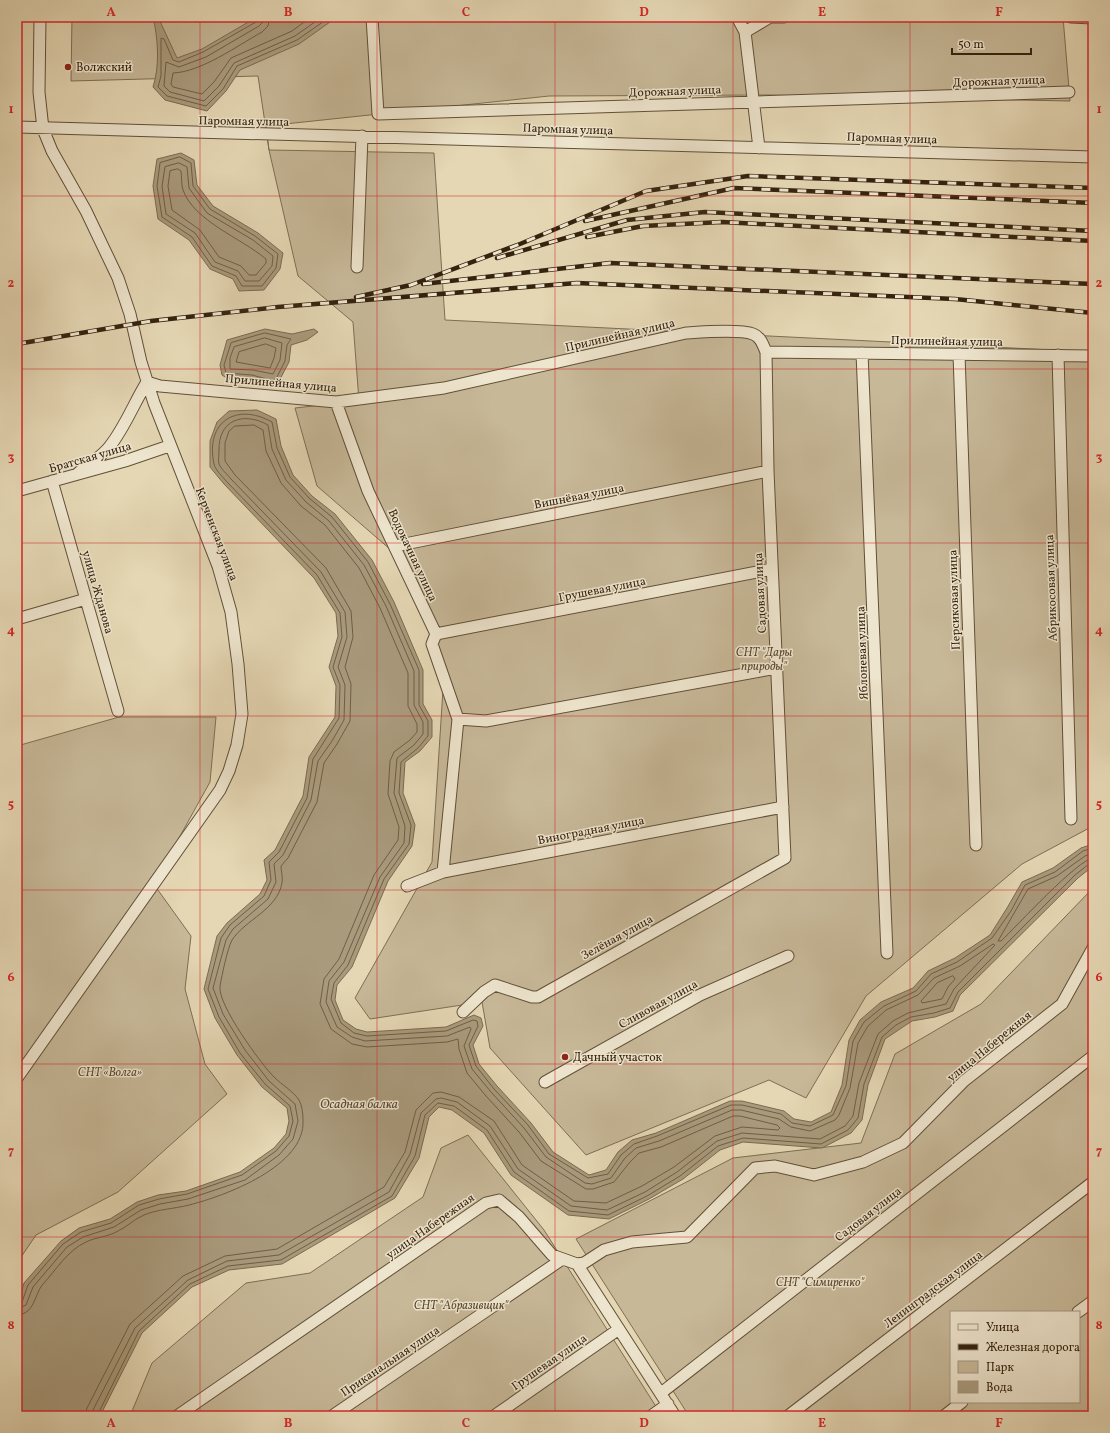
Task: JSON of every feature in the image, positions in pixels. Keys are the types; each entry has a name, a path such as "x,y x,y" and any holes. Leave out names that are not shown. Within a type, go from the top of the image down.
{"street":[{"name":"Керченская улица","path":"17,1078 220,790 229,771 237,744 242,714 238,664 231,612 218,566 169,446 147,382 130,314 118,278 86,211 52,151 43,129 39,92 40,17"},
{"name":"Дорожная улица","path":"372,17 378,114 1069,92"},
{"path":"737,17 745,32 759,148"},
{"path":"745,32 770,17 784,17"},
{"path":"1071,18 1093,18"},
{"name":"Паромная улица","path":"17,127 43,129 362,136 1093,157"},
{"path":"357,267 362,136"},
{"name":"Прилинейная улица","path":"147,382 160,386 336,402 444,388 686,333 723,332 754,334 762,341 766,352 1093,356"},
{"name":"Садовая улица","path":"766,352 768,471 784,858"},
{"name":"Яблоневая улица","path":"862,353 887,953"},
{"name":"Персиковая улица","path":"959,354 976,845"},
{"name":"Абрикосовая улица","path":"1058,355 1071,819"},
{"path":"76,474 109,448 124,427 134,403 147,382"},
{"name":"Водокачная улица","path":"336,402 368,491 436,634 432,644 458,719 443,872"},
{"name":"Братская улица","path":"17,491 125,461 169,446"},
{"name":"Вишнёвая улица","path":"395,546 768,471"},
{"name":"улица Жданова","path":"52,482 118,711"},
{"name":"Грушевая улица","path":"436,634 772,569"},
{"path":"17,619 86,599"},
{"path":"458,719 486,721 777,668"},
{"name":"Виноградная улица","path":"407,886 443,872 782,807"},
{"name":"Зелёная улица","path":"463,1012 484,992 495,985 532,997 538,997 784,858"},
{"name":"улица Набережная","path":"177,1416 486,1203 499,1200 519,1217 552,1255 561,1260 577,1264 584,1263 604,1250 632,1242 687,1237 755,1168 775,1166 814,1175 863,1162 903,1143 964,1081 1062,1004 1093,948"},
{"name":"Сливовая улица","path":"545,1082 700,995 788,956"},
{"name":"Садовая улица","path":"661,1393 1093,1056"},
{"name":"Ленинградская улица","path":"788,1416 1093,1182"},
{"name":"Приканальная улица","path":"332,1416 561,1260"},
{"path":"577,1264 676,1416"},
{"path":"1079,1311 1093,1301"},
{"name":"Грушевая улица","path":"494,1416 619,1329"},
{"path":"944,1416 961,1403"},
{"path":"652,1416 668,1404"}],"green space":[{"path":"72,17 1063,17 1070,101 768,95 549,96 266,126 269,150 258,76 71,81"},
{"name":"СНТ \"Дары природы\"","path":"269,150 434,153 445,320 1093,352 1093,826 1022,864 866,996 806,1098 769,1080 586,1155 490,1048 482,1002 370,1019 355,998 432,862 443,689 432,634 391,550 317,486 295,408 359,401 353,322 298,276"},
{"name":"СНТ «Волга»","path":"119,717 216,717 210,782 174,847 150,879 191,936 185,989 205,1064 227,1094 118,1192 36,1235 17,1263 17,746"},
{"name":"СНТ \"Симиренко\"","path":"1093,888 1093,1416 689,1416 576,1239 733,1158 861,1143 895,1054 981,1004"},
{"name":"СНТ \"Абразивщик\"","path":"468,1135 544,1230 662,1416 130,1416 152,1363 246,1283 310,1273 423,1197 441,1148"}],"water":[{"path":"153,17 158,17 177,58 202,49 257,17 337,17 299,44 240,70 226,91 207,111 165,100 153,87 157,70 158,52"},
{"path":"181,153 194,160 197,185 213,206 258,233 283,253 280,269 264,290 239,291 233,279 210,269 189,240 158,219 153,186 157,159"},
{"path":"265,329 292,334 314,329 318,332 307,340 291,345 289,362 278,383 270,384 252,379 228,379 222,375 220,365 227,340"},
{"name":"Осадная балка","path":"257,410 276,419 281,446 293,475 312,496 335,514 372,560 394,602 423,670 423,704 432,720 432,737 420,751 405,762 403,793 415,825 412,846 388,881 352,967 337,985 335,1000 343,1020 356,1029 367,1032 446,1027 474,1015 481,1018 483,1026 473,1045 479,1064 531,1123 553,1152 589,1175 606,1170 618,1152 632,1140 656,1133 730,1101 742,1101 784,1111 794,1119 811,1122 831,1112 842,1085 849,1040 860,1020 881,1002 913,988 928,971 955,958 990,935 1022,882 1053,868 1081,848 1093,844 1093,866 1078,878 960,995 953,1011 935,1017 912,1021 885,1039 868,1085 862,1120 851,1133 822,1148 743,1142 720,1150 683,1179 649,1199 609,1219 568,1215 511,1175 484,1133 452,1110 439,1107 429,1117 419,1158 395,1198 282,1264 229,1270 192,1287 142,1333 100,1416 17,1416 17,1306 24,1283 61,1241 79,1228 110,1219 137,1202 158,1195 186,1191 240,1172 274,1148 286,1134 289,1121 287,1108 262,1087 237,1055 215,1018 204,989 217,936 227,923 260,894 267,880 264,860 275,850 303,796 309,757 335,717 336,686 329,667 338,636 336,613 314,578 224,484 210,467 210,441 217,422 229,411"}],"railway":[{"path":"356,297 411,285 520,244 646,191 748,176 1093,188"},
{"path":"585,221 734,188 1093,203"},
{"path":"497,258 627,220 705,212 1093,231"},
{"path":"587,237 643,226 722,222 1093,241"},
{"path":"423,284 610,263 1093,284"},
{"path":"17,344 151,321 278,307 577,283 955,299 1093,313"}],"place":[{"name":"Волжский","path":"68,67"},
{"name":"Дачный участок","path":"565,1057"}]}
